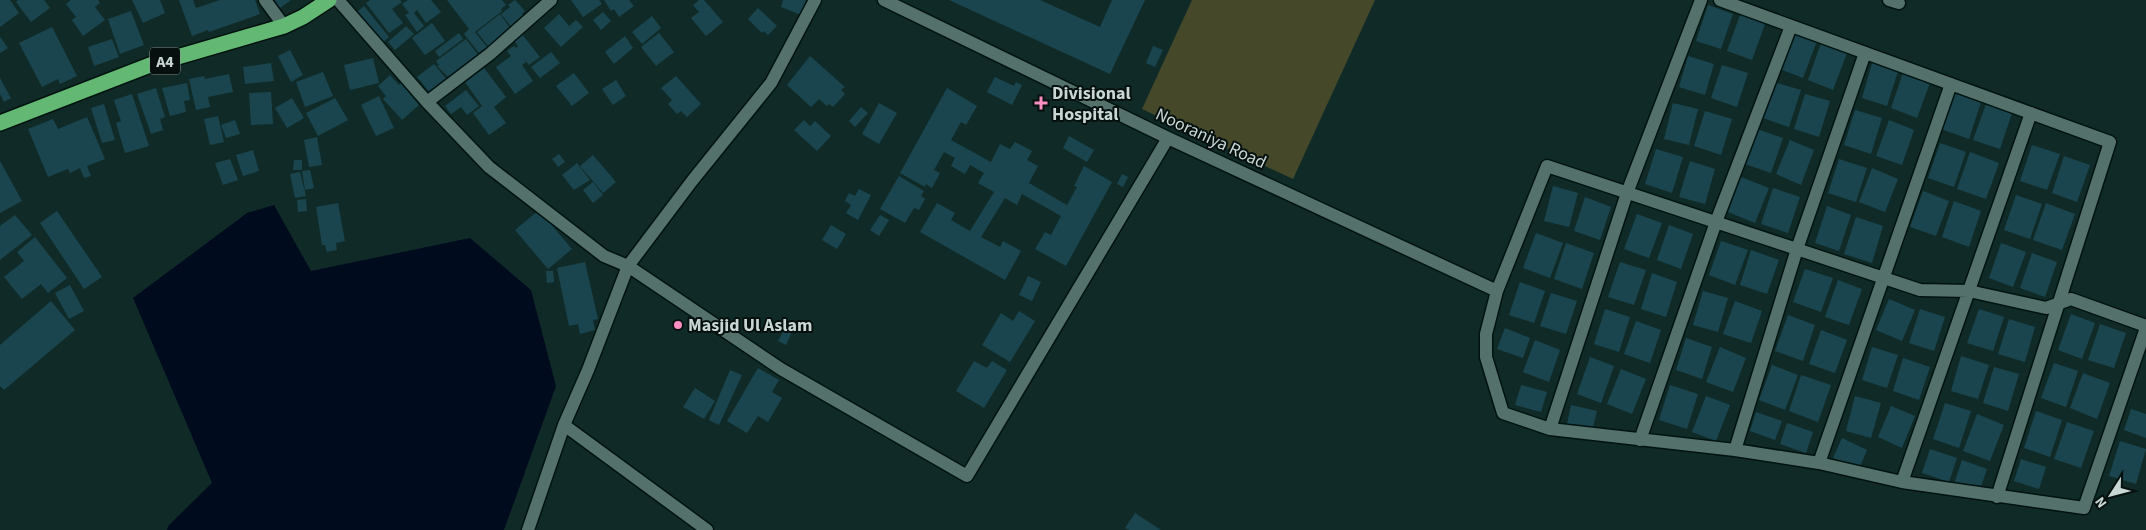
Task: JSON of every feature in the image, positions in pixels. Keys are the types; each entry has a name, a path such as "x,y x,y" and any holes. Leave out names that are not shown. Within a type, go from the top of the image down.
{"highway":[{"name":"A4","path":"0,123 150,65 284,26 303,17 329,0"}],"street":[{"path":"265,0 284,26"},
{"path":"338,0 427,102 489,167 604,256 628,266 781,370 967,476 1168,138"},
{"path":"427,102 490,54 551,0"},
{"path":"528,530 564,425 588,370 628,266 692,181 771,83 815,0"},
{"name":"Nooraniya Road","path":"884,0 1168,138 1497,291"},
{"path":"1550,429 1627,193 1701,0"},
{"path":"1720,0 2110,142 1997,497"},
{"path":"1640,440 1716,222 1791,26"},
{"path":"1735,450 1797,249 1865,53"},
{"path":"1819,462 1952,84"},
{"path":"1902,482 2031,113"},
{"path":"1547,166 1627,193 1920,290 1969,291 2046,308 2071,299 2146,327 2084,508 1902,482 1819,462 1735,450 1550,429 1503,413 1486,358 1486,334 1497,291 1547,166"},
{"path":"564,425 707,530"}],"green space":[{"path":"1192,0 1375,0 1293,179 1142,109"}],"water":[{"path":"274,205 311,271 470,238 531,290 556,386 504,530 167,530 169,525 212,483 133,298 247,213"}],"building":[{"path":"0,0 10,0 19,13 0,27"},
{"path":"18,0 44,0 50,8 31,22 16,2"},
{"path":"71,0 98,0 100,3 95,7 105,20 83,36 72,20 76,17 66,4"},
{"path":"132,0 160,0 165,13 143,23"},
{"path":"179,0 193,0 196,8 220,0 255,0 260,14 192,36"},
{"path":"274,0 291,0 280,8"},
{"path":"370,0 400,0 402,2 392,9 403,23 389,33 366,3"},
{"path":"408,0 431,0 441,12 426,23 417,10 414,13 424,26 417,32 405,15 409,13 402,4"},
{"path":"447,0 502,0 506,5 501,9 502,11 475,32 487,47 479,53 464,34 469,29"},
{"path":"515,0 525,11 522,14 525,19 513,29 501,14"},
{"path":"571,0 599,0 602,4 583,17"},
{"path":"604,0 629,0 634,6 619,17 614,9 611,11"},
{"path":"699,0 704,0 723,22 706,36 691,18 699,12 693,5"},
{"path":"783,0 806,0 801,15 781,7"},
{"path":"949,0 1040,0 1100,27 1112,0 1145,0 1110,74"},
{"path":"1708,5 1733,14 1721,49 1696,41"},
{"path":"364,6 389,37 382,43 356,13"},
{"path":"758,8 777,26 768,35 764,31 762,33 748,19"},
{"path":"131,11 144,45 120,54 108,19"},
{"path":"603,12 611,21 601,30 593,20"},
{"path":"500,14 511,29 488,46 477,32"},
{"path":"559,14 569,26 576,20 583,27 561,47 544,28"},
{"path":"1740,15 1765,24 1752,60 1727,51"},
{"path":"652,16 661,28 642,44 632,32"},
{"path":"432,23 445,41 425,55 412,38"},
{"path":"406,26 414,34 395,50 388,42"},
{"path":"52,27 77,76 60,84 58,79 42,87 19,43"},
{"path":"1794,32 1817,41 1803,78 1780,69"},
{"path":"459,33 463,39 439,57 435,51"},
{"path":"521,33 540,57 529,65 522,57 526,62 522,65 533,81 515,94 496,67 511,56 507,51 514,46 516,48 518,46 513,39"},
{"path":"659,33 674,52 656,66 641,47"},
{"path":"625,36 633,48 614,64 605,52"},
{"path":"0,37 8,48 0,53"},
{"path":"112,39 119,57 94,66 88,47"},
{"path":"466,39 479,56 450,79 437,66 439,65 436,61"},
{"path":"1821,43 1847,53 1833,90 1808,80"},
{"path":"1153,46 1163,50 1155,67 1146,63"},
{"path":"290,50 303,75 291,82 278,56"},
{"path":"551,52 560,63 540,78 531,67"},
{"path":"810,56 845,87 841,90 845,94 833,107 829,104 827,106 819,99 811,107 787,85"},
{"path":"1688,56 1714,64 1705,95 1679,87"},
{"path":"373,58 379,83 350,90 344,65"},
{"path":"1873,60 1899,68 1887,106 1862,98"},
{"path":"271,63 274,81 245,84 243,67"},
{"path":"434,64 448,81 431,94 417,77"},
{"path":"1722,65 1748,73 1737,107 1711,98"},
{"path":"484,68 506,97 494,107 506,123 489,135 473,113 482,106 465,82"},
{"path":"1904,70 1931,80 1917,118 1891,108"},
{"path":"323,72 333,96 305,107 296,82"},
{"path":"574,73 589,93 572,106 556,86"},
{"path":"229,74 233,92 208,97 210,107 196,110 189,79 204,76 205,79"},
{"path":"390,75 399,85 401,83 419,105 402,120 383,99 386,96 378,86"},
{"path":"676,76 701,104 687,117 681,111 677,114 668,104 672,100 661,88"},
{"path":"995,77 1014,86 1016,82 1022,85 1012,105 987,92"},
{"path":"0,78 11,98 4,102 0,94"},
{"path":"616,80 626,96 613,105 602,89"},
{"path":"1774,82 1801,90 1789,127 1763,118"},
{"path":"187,83 190,100 184,101 186,112 170,116 162,88"},
{"path":"156,88 165,117 160,119 163,130 151,134 137,94"},
{"path":"947,88 977,106 966,125 961,122 951,140 991,162 1000,144 1010,149 1015,142 1032,151 1027,160 1038,166 1029,183 1067,205 1077,187 1074,186 1084,166 1112,182 1066,266 1035,249 1045,232 1051,235 1061,216 1022,194 1017,205 1005,198 981,237 1000,247 1003,241 1021,251 1005,280 920,232 937,203 955,213 951,220 970,231 994,192 978,183 984,173 970,165 965,174 951,166 955,158 944,152 934,170 940,173 932,188 926,184 925,187 900,173"},
{"path":"466,90 479,106 467,115 461,107 451,114 445,106"},
{"path":"271,92 273,124 251,125 249,93"},
{"path":"1953,93 1981,102 1969,139 1941,129"},
{"path":"132,94 149,146 125,153 116,123 121,121 114,100"},
{"path":"1805,94 1830,101 1819,137 1794,129"},
{"path":"379,96 394,128 376,136 361,105"},
{"path":"292,98 304,118 287,128 275,108"},
{"path":"335,98 348,120 318,136 306,113"},
{"path":"879,103 897,113 879,144 862,134"},
{"path":"1673,103 1698,109 1689,145 1664,139"},
{"path":"104,104 115,140 102,143 91,108"},
{"path":"1986,104 2012,113 2000,149 1973,140"},
{"path":"861,107 868,113 855,127 849,121"},
{"path":"1855,110 1882,118 1871,154 1844,145"},
{"path":"1705,111 1732,119 1721,155 1694,146"},
{"path":"218,116 224,142 210,145 204,119"},
{"path":"87,117 105,159 87,166 91,176 84,178 80,168 70,173 68,169 48,177 28,129 53,119 58,129"},
{"path":"235,120 240,134 226,138 221,125"},
{"path":"804,120 810,126 815,121 831,136 817,151 794,130"},
{"path":"1889,120 1914,130 1902,165 1876,156"},
{"path":"1757,129 1783,138 1771,173 1745,164"},
{"path":"1069,136 1094,150 1087,162 1063,148"},
{"path":"317,137 322,165 309,167 304,140"},
{"path":"1790,140 1814,150 1801,185 1776,174"},
{"path":"1940,143 1966,152 1954,187 1928,178"},
{"path":"2032,145 2060,154 2047,190 2020,181"},
{"path":"1656,149 1683,157 1672,193 1645,184"},
{"path":"253,150 259,171 243,176 236,155"},
{"path":"1970,152 1999,163 1986,199 1957,189"},
{"path":"559,154 565,162 558,167 552,159"},
{"path":"593,155 616,182 603,193 580,166"},
{"path":"2064,156 2090,165 2077,202 2052,193"},
{"path":"230,159 238,180 223,185 215,163"},
{"path":"1839,159 1867,168 1856,202 1828,193"},
{"path":"294,160 302,160 302,170 293,170"},
{"path":"0,161 22,201 0,213"},
{"path":"1690,161 1715,169 1705,204 1679,197"},
{"path":"577,163 590,180 574,190 562,175"},
{"path":"1872,168 1898,179 1885,212 1859,202"},
{"path":"310,170 314,188 305,190 302,171"},
{"path":"300,172 306,196 295,198 290,174"},
{"path":"1122,174 1128,177 1123,187 1117,184"},
{"path":"899,176 924,191 921,196 925,199 919,210 914,208 905,223 880,209"},
{"path":"1741,177 1769,188 1755,223 1728,212"},
{"path":"593,182 603,195 593,203 583,190"},
{"path":"1553,186 1578,193 1569,227 1544,221"},
{"path":"1773,188 1800,197 1788,233 1761,224"},
{"path":"859,189 871,195 858,220 846,213 851,205 845,201 849,193 855,196"},
{"path":"1923,191 1949,201 1936,236 1910,227"},
{"path":"2016,195 2042,204 2030,239 2004,230"},
{"path":"1585,197 1611,207 1600,240 1574,231"},
{"path":"306,199 307,211 298,212 297,200"},
{"path":"1954,201 1981,211 1969,247 1942,237"},
{"path":"338,203 345,241 336,243 337,250 327,252 325,245 322,245 316,207"},
{"path":"2046,203 2075,214 2062,250 2033,240"},
{"path":"1827,206 1851,215 1839,251 1815,243"},
{"path":"539,210 572,249 548,269 515,230"},
{"path":"57,211 102,277 84,289 40,223"},
{"path":"1637,214 1662,223 1649,258 1624,249"},
{"path":"15,215 32,235 0,260 0,226"},
{"path":"880,215 889,220 879,236 870,230"},
{"path":"1856,217 1883,226 1872,263 1844,254"},
{"path":"831,225 846,234 837,249 822,240"},
{"path":"1669,225 1693,234 1681,269 1657,260"},
{"path":"1536,233 1563,243 1550,278 1523,268"},
{"path":"35,237 67,278 48,293 41,284 22,299 4,277 24,261 17,252"},
{"path":"1721,241 1748,250 1735,285 1709,275"},
{"path":"1566,243 1594,253 1582,289 1554,279"},
{"path":"2001,243 2026,252 2013,287 1989,278"},
{"path":"1751,250 1779,260 1767,294 1740,285"},
{"path":"2032,253 2057,262 2045,297 2020,288"},
{"path":"585,262 598,319 593,320 595,330 580,334 578,324 569,326 557,268"},
{"path":"1620,262 1646,270 1634,305 1608,297"},
{"path":"1805,269 1833,278 1821,312 1793,302"},
{"path":"546,271 553,271 554,282 547,283"},
{"path":"1652,273 1677,282 1666,317 1641,309"},
{"path":"1028,276 1041,282 1032,301 1019,295"},
{"path":"1838,280 1862,289 1849,325 1825,317"},
{"path":"1520,282 1545,291 1534,323 1509,315"},
{"path":"70,285 84,311 69,319 55,293"},
{"path":"1703,291 1728,298 1718,332 1693,325"},
{"path":"1551,293 1577,301 1566,334 1540,326"},
{"path":"1889,299 1915,310 1902,341 1876,330"},
{"path":"51,301 75,330 4,390 0,386 0,345"},
{"path":"1735,301 1762,311 1751,343 1723,334"},
{"path":"1605,309 1630,317 1619,352 1594,344"},
{"path":"1920,309 1945,317 1934,351 1909,343"},
{"path":"1979,309 2004,317 1993,351 1967,343"},
{"path":"1019,311 1035,321 1010,362 982,345 1001,313 1013,321"},
{"path":"2071,314 2095,323 2082,359 2058,350"},
{"path":"1788,315 1815,325 1803,361 1775,351"},
{"path":"2009,319 2035,327 2025,362 1998,354"},
{"path":"1636,321 1661,330 1650,363 1624,354"},
{"path":"2100,324 2126,333 2114,368 2088,360"},
{"path":"785,328 792,332 786,345 778,341"},
{"path":"1505,328 1530,338 1523,358 1497,349"},
{"path":"1821,330 1847,340 1835,373 1809,364"},
{"path":"1686,338 1712,347 1702,379 1676,370"},
{"path":"1535,340 1560,350 1549,382 1523,372"},
{"path":"1720,347 1746,358 1733,392 1706,382"},
{"path":"1872,347 1898,355 1887,388 1862,380"},
{"path":"1961,356 1989,365 1978,399 1951,391"},
{"path":"1590,357 1614,366 1601,403 1577,394"},
{"path":"1903,358 1930,367 1919,400 1893,391"},
{"path":"974,361 987,368 992,361 1007,370 984,408 956,391"},
{"path":"2054,363 2078,371 2066,407 2041,398"},
{"path":"1772,365 1798,375 1785,410 1759,400"},
{"path":"1994,367 2019,374 2008,411 1983,403"},
{"path":"758,368 779,380 772,392 782,398 768,422 758,416 747,433 727,421"},
{"path":"1621,369 1646,379 1632,414 1607,404"},
{"path":"730,370 742,375 719,425 709,420"},
{"path":"2083,373 2110,383 2097,419 2070,408"},
{"path":"1801,375 1831,385 1818,422 1789,411"},
{"path":"1521,385 1547,392 1541,412 1515,405"},
{"path":"1670,385 1698,394 1687,429 1659,420"},
{"path":"695,388 715,401 704,419 683,407"},
{"path":"1706,396 1730,405 1716,441 1692,432"},
{"path":"1855,396 1881,403 1871,438 1846,431"},
{"path":"1945,403 1971,411 1959,448 1933,439"},
{"path":"1571,405 1597,411 1592,431 1567,424"},
{"path":"1891,406 1915,416 1902,448 1878,437"},
{"path":"2131,409 2146,414 2146,438 2124,430"},
{"path":"2036,411 2062,420 2050,457 2024,448"},
{"path":"1756,412 1782,421 1775,440 1750,431"},
{"path":"1977,414 2004,425 1990,461 1963,451"},
{"path":"2067,422 2094,431 2081,468 2054,459"},
{"path":"1787,423 1813,432 1806,453 1780,444"},
{"path":"1842,438 1867,450 1859,469 1833,458"},
{"path":"2120,441 2146,449 2136,484 2109,476"},
{"path":"1930,449 1957,458 1949,482 1922,473"},
{"path":"2021,459 2046,467 2039,489 2014,481"},
{"path":"1962,460 1987,469 1979,492 1954,484"},
{"path":"1135,513 1161,530 1129,530 1125,528"}],"place":[{"name":"Divisional Hospital","path":"1041,103"},
{"name":"Masjid Ul Aslam","path":"678,325"}]}
